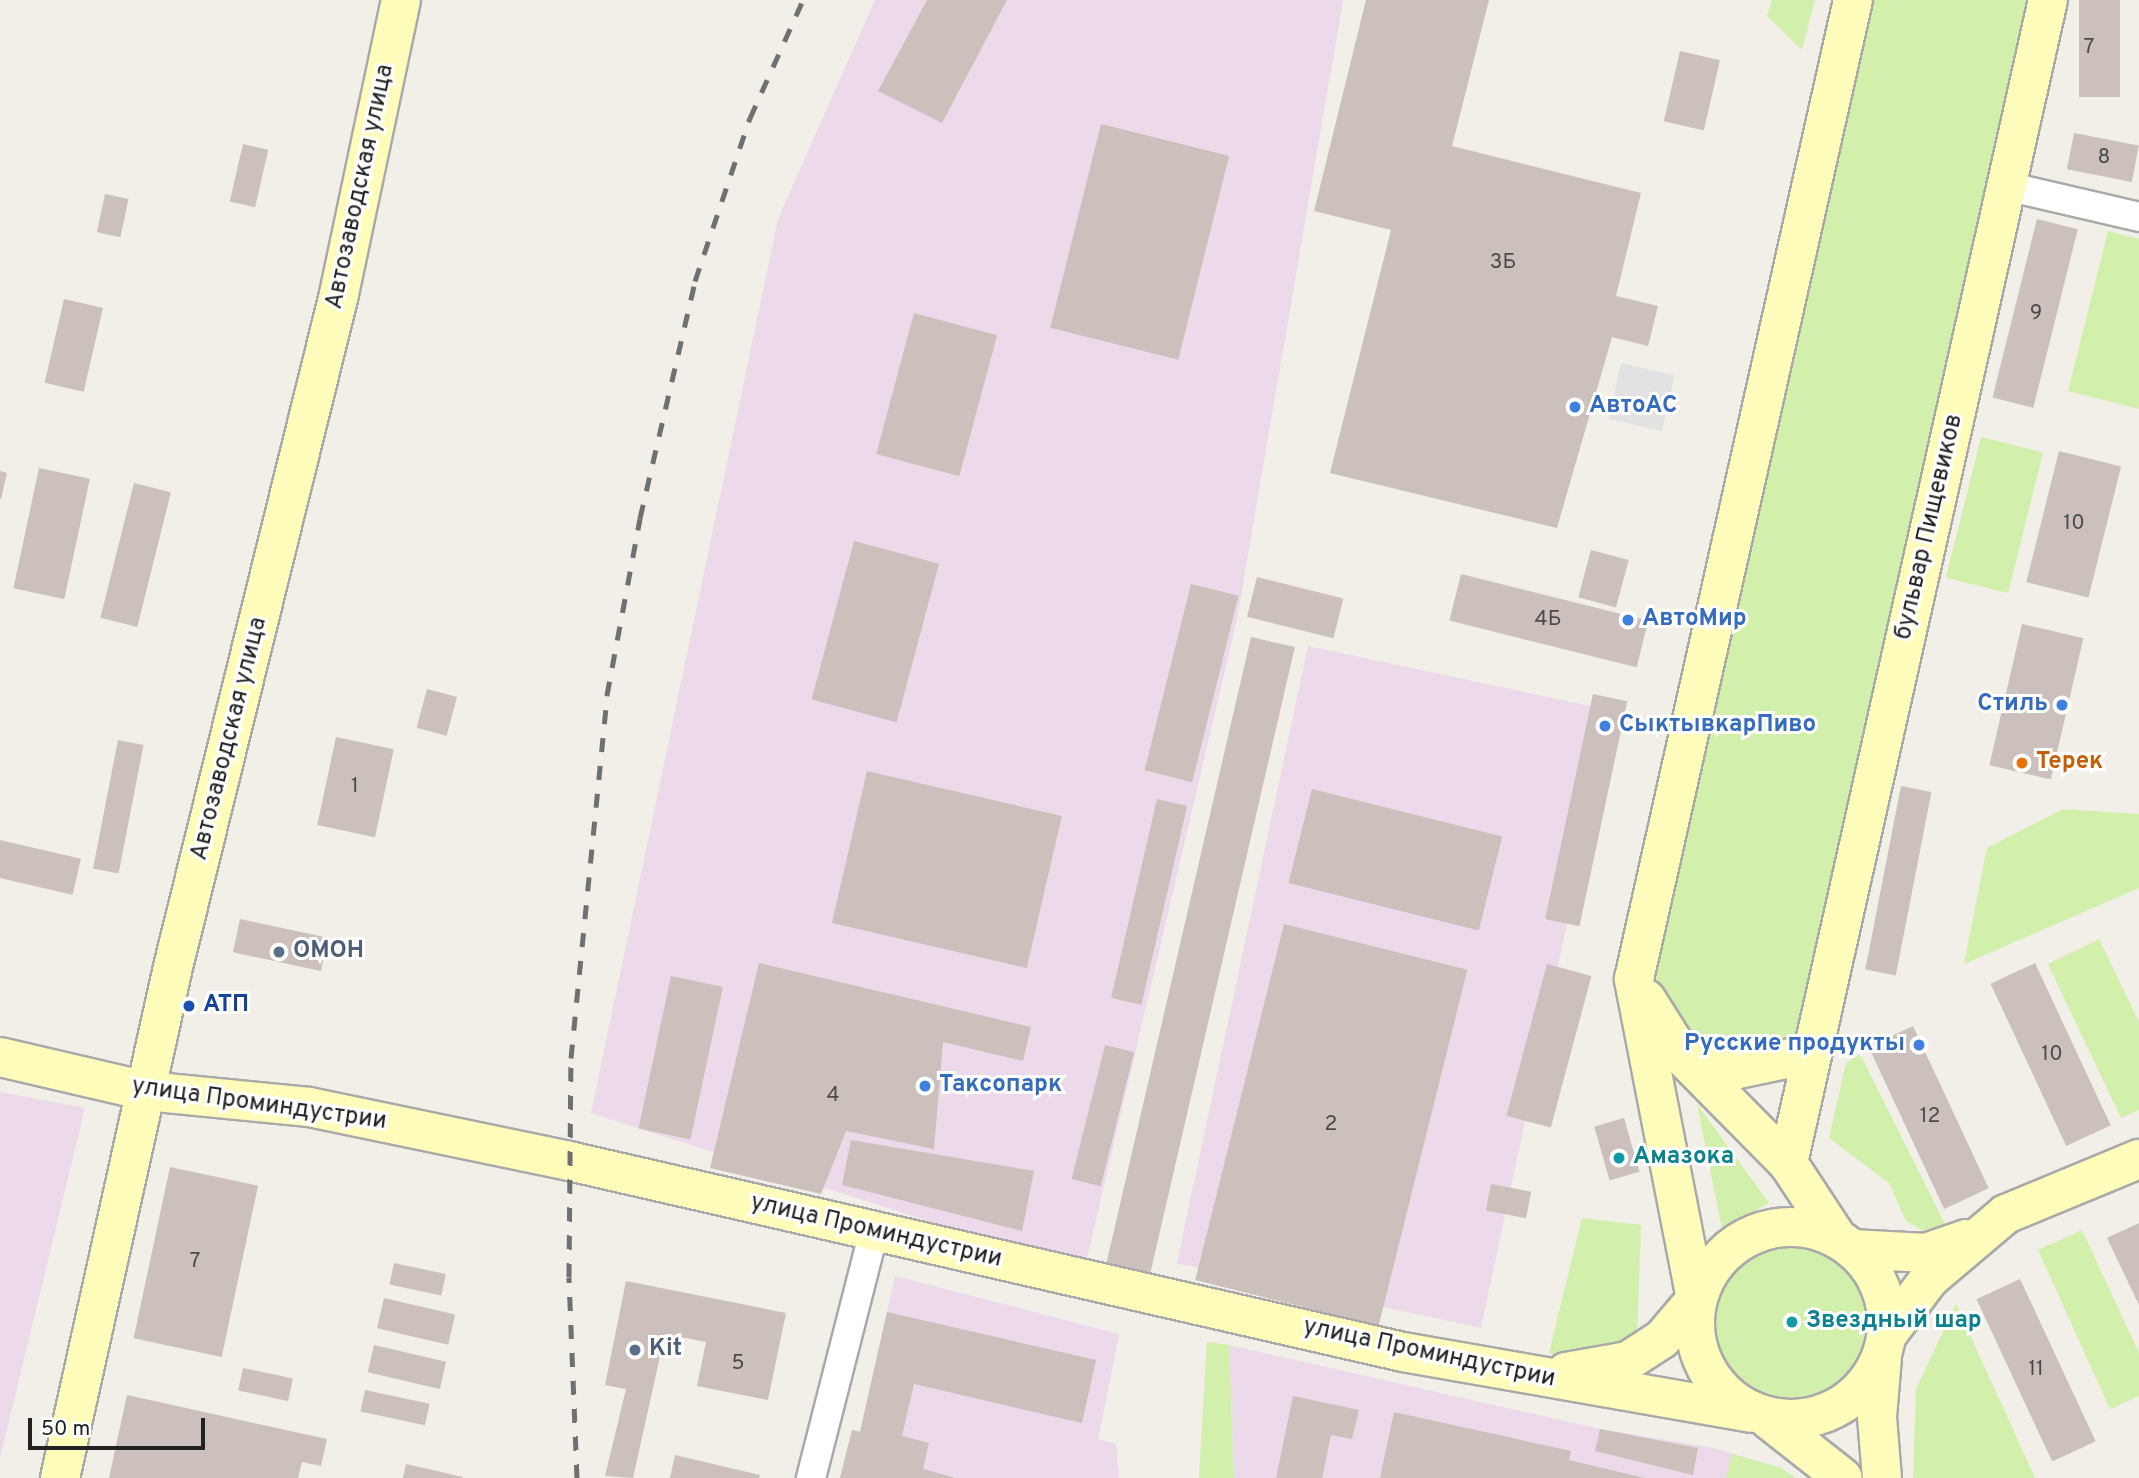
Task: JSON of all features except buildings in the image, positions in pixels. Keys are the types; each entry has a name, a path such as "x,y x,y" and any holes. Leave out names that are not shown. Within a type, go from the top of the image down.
{"main road":[{"name":"Автозаводская улица","path":"60,1478 146,1091 339,294 401,0"},
{"path":"1843,1478 1760,1416 1731,1399 1702,1358 1695,1332 1696,1300 1634,979 1853,0"},
{"name":"бульвар Пищевиков","path":"1788,1163 1810,1054 2048,0"},
{"path":"1634,979 1682,1056 1788,1163 1845,1244 1881,1287 1885,1345 1877,1417 1882,1478"},
{"path":"1682,1056 1734,1070 1810,1054"},
{"name":"улица Проминдустрии","path":"0,1057 146,1091 309,1107 569,1161 873,1234 1403,1352 1760,1416"},
{"path":"1760,1416 1797,1421 1825,1415 1870,1380 1885,1345 1929,1279 1981,1233 2006,1214 2139,1159"},
{"path":"1533,1376 1628,1361 1662,1339 1696,1300 1707,1272 1727,1250 1752,1234 1781,1227 1810,1228 1845,1244 1926,1253 1981,1233"}],"street":[{"path":"2006,186 2139,217"},
{"path":"811,1478 873,1234"}],"shaded area":[{"path":"875,0 1343,0 1237,619 1084,1271 591,1113 778,219"},
{"path":"1621,363 1675,375 1662,431 1608,419"},
{"path":"1308,646 1612,711 1481,1328 1177,1263"},
{"path":"0,1092 85,1108 0,1458"},
{"path":"895,1276 1119,1334 1098,1439 1116,1444 1119,1478 840,1478 852,1430 860,1431"},
{"path":"1229,1345 1600,1429 1713,1448 1781,1468 1796,1478 1234,1478"}],"green space":[{"path":"1772,0 1815,0 1802,50 1767,16"},
{"path":"1867,0 2038,0 1804,1030 1787,1045 1765,1053 1679,1031 1652,977"},
{"path":"2108,231 2139,239 2139,409 2068,391"},
{"path":"1981,437 2043,452 2008,593 1946,578"},
{"path":"2063,809 2139,814 2139,888 1964,964 1987,848"},
{"path":"2099,939 2139,1022 2139,1110 2121,1118 2048,964"},
{"path":"1860,1054 1947,1228 1932,1236 1906,1221 1889,1183 1829,1138 1846,1063"},
{"path":"1697,1104 1769,1203 1722,1229"},
{"path":"1582,1218 1641,1225 1637,1339 1603,1364 1549,1353"},
{"path":"2082,1230 2139,1353 2139,1396 2110,1409 2038,1250"},
{"path":"1793,1244 1824,1250 1850,1267 1867,1293 1873,1324 1867,1355 1850,1381 1824,1398 1793,1404 1762,1398 1736,1381 1719,1355 1713,1324 1719,1293 1736,1267 1762,1250"},
{"path":"1956,1304 2035,1478 1913,1478 1916,1389"},
{"path":"1207,1342 1229,1345 1234,1478 1199,1478"},
{"path":"1732,1454 1781,1468 1796,1478 1726,1478"}],"railway":[{"path":"577,1478 569,1277 571,1058 607,695 640,518 695,281 750,118 803,0"}],"place":[{"name":"АвтоАС","path":"1575,407"},
{"name":"АвтоМир","path":"1628,620"},
{"name":"Стиль","path":"2062,705"},
{"name":"СыктывкарПиво","path":"1605,726"},
{"name":"Терек","path":"2022,763"},
{"name":"ОМОН","path":"279,952"},
{"name":"АТП","path":"189,1006"},
{"name":"Русские продукты","path":"1919,1045"},
{"name":"Таксопарк","path":"925,1086"},
{"name":"Амазока","path":"1619,1158"},
{"name":"Звездный шар","path":"1792,1322"},
{"name":"Kit","path":"635,1350"}]}
